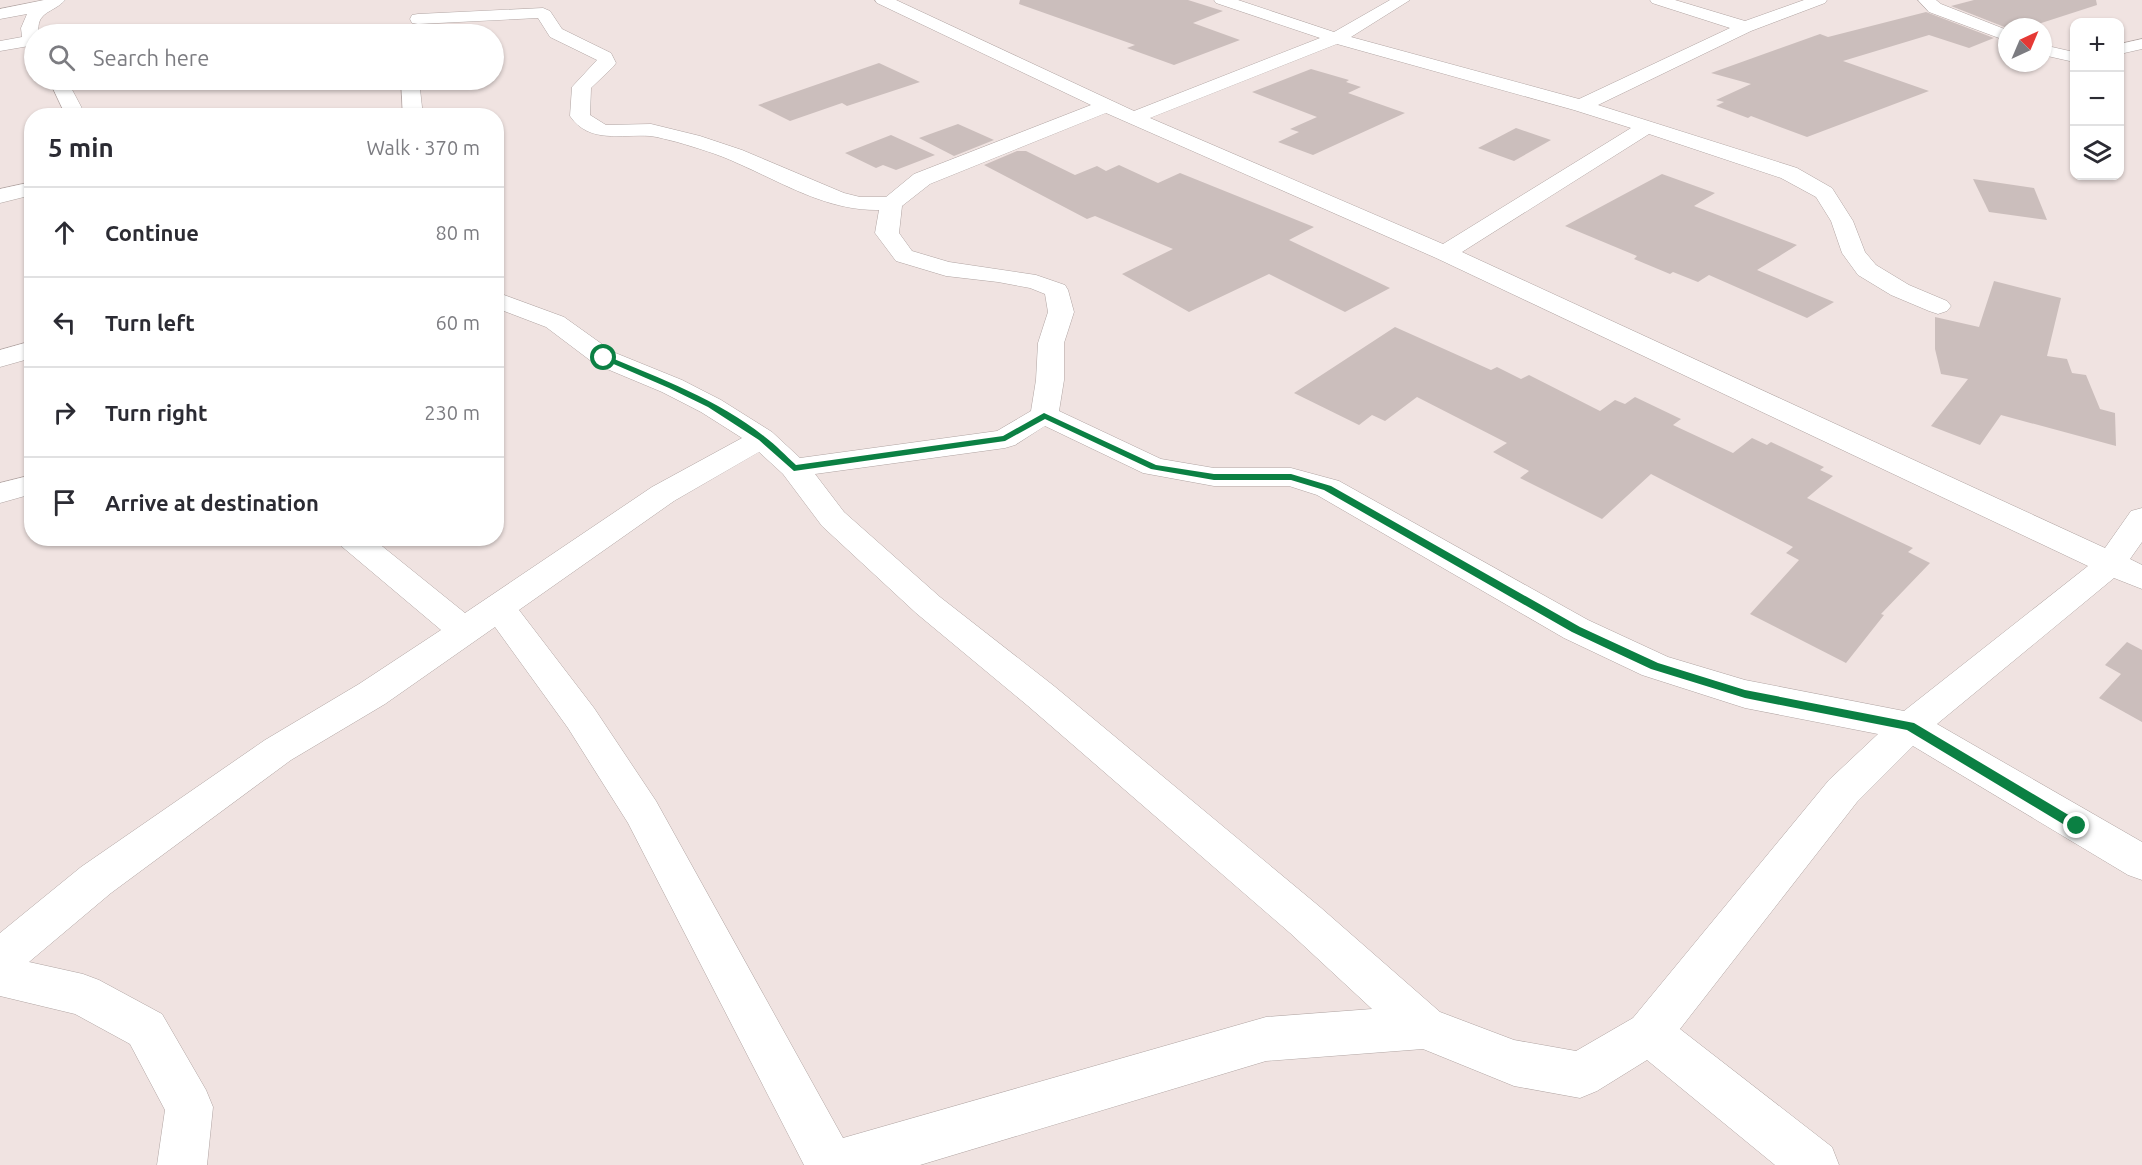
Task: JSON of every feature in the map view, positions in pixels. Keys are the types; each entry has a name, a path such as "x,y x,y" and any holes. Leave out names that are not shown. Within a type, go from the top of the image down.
{"street":[{"path":"883,0 1106,106 1444,253 2127,571"},
{"path":"1222,0 1336,38 1581,106 1789,173 1824,193 1842,221 1854,253 1868,270 1900,290 1938,306"},
{"path":"1133,118 1336,38 1402,0"},
{"path":"1658,0 1744,27"},
{"path":"1926,0 1935,8 1998,32"},
{"path":"1581,106 1744,27 1810,1"},
{"path":"0,14 50,4"},
{"path":"30,24 31,19 50,4"},
{"path":"420,18 537,12 544,15 556,33 605,57 608,63 587,79 581,87 580,116 591,128 600,131 632,129 662,132 740,156 830,197 853,203 891,204 922,179 1106,106"},
{"path":"0,46 24,42"},
{"path":"2124,48 2142,44"},
{"path":"2052,52 2070,56"},
{"path":"63,90 72,108"},
{"path":"411,90 412,108"},
{"path":"1444,253 1647,127"},
{"path":"0,196 24,190"},
{"path":"891,204 887,233 904,256 946,269 1036,282 1056,290 1061,312 1051,344 1050,380 1044,416"},
{"path":"504,302 555,322 604,358 672,386 711,406 762,438 794,468 833,519 928,605 1041,696 1305,920 1424,1027 1514,1063 1580,1075 1649,1033 1843,790 1910,726 2127,571 2142,518"},
{"path":"0,359 24,352"},
{"path":"794,468 1005,439 1044,416"},
{"path":"1044,416 1154,467 1214,477 1291,477 1328,488 1566,624 1655,666 1745,694 1910,726 2142,863"},
{"path":"0,960 96,880 210,796 278,750 372,694 663,494 762,438"},
{"path":"0,493 24,486"},
{"path":"361,546 465,631"},
{"path":"499,608 581,718 642,812 831,1165"},
{"path":"0,976 83,995 146,1029 189,1107 182,1165"},
{"path":"837,1165 898,1157 1266,1039 1424,1027"},
{"path":"1649,1033 1814,1165"}],"building":[{"path":"1020,0 1188,0 1223,11 1193,23 1240,40 1174,65 1127,48 1135,45 1019,4"},
{"path":"1974,0 2096,0 2097,5 2052,20 1998,18 1998,24 1951,6"},
{"path":"1926,12 1994,38 1969,48 1929,35 1843,61 1929,91 1807,137 1751,116 1748,118 1716,106 1724,102 1716,100 1751,84 1711,73 1820,34 1828,37"},
{"path":"879,63 920,82 847,106 842,103 790,121 758,105"},
{"path":"1311,69 1349,80 1346,82 1361,87 1348,93 1405,113 1313,155 1278,142 1299,132 1290,129 1317,117 1252,92"},
{"path":"958,124 994,140 954,156 919,138"},
{"path":"1516,128 1551,140 1514,161 1478,148"},
{"path":"891,135 935,155 896,170 883,165 876,168 845,153"},
{"path":"1017,151 1026,151 1075,175 1097,166 1106,171 1119,165 1158,183 1180,173 1314,227 1289,240 1390,288 1345,312 1269,274 1189,312 1122,274 1173,249 1095,216 1087,219 984,165"},
{"path":"1662,174 1715,193 1694,206 1797,245 1757,270 1834,302 1807,318 1709,275 1698,282 1673,272 1670,274 1634,259 1637,256 1565,226"},
{"path":"1973,179 2034,188 2047,220 1989,212"},
{"path":"1994,281 2061,298 2047,356 2067,359 2072,373 2086,375 2100,409 2115,413 2116,446 2001,415 1980,445 1931,426 1968,379 1941,374 1935,349 1935,317 1979,327"},
{"path":"1395,327 1491,370 1497,367 1521,379 1529,375 1600,411 1615,400 1625,404 1635,397 1681,419 1673,425 1733,453 1752,438 1767,445 1771,442 1824,467 1820,470 1833,476 1807,498 1913,548 1908,552 1930,563 1881,614 1884,615 1846,663 1750,614 1799,560 1786,553 1793,547 1651,474 1602,519 1520,478 1529,471 1493,452 1507,443 1417,397 1385,421 1372,415 1359,425 1294,393"},
{"path":"2127,642 2142,650 2142,722 2099,698 2121,674 2105,665"}],"route":[{"path":"604,358 672,386 711,406 762,438 779,457 794,468 1005,439 1044,416 1154,467 1214,477 1291,477 1328,488 1576,629 1655,666 1745,694 1910,726 2077,826"}]}
